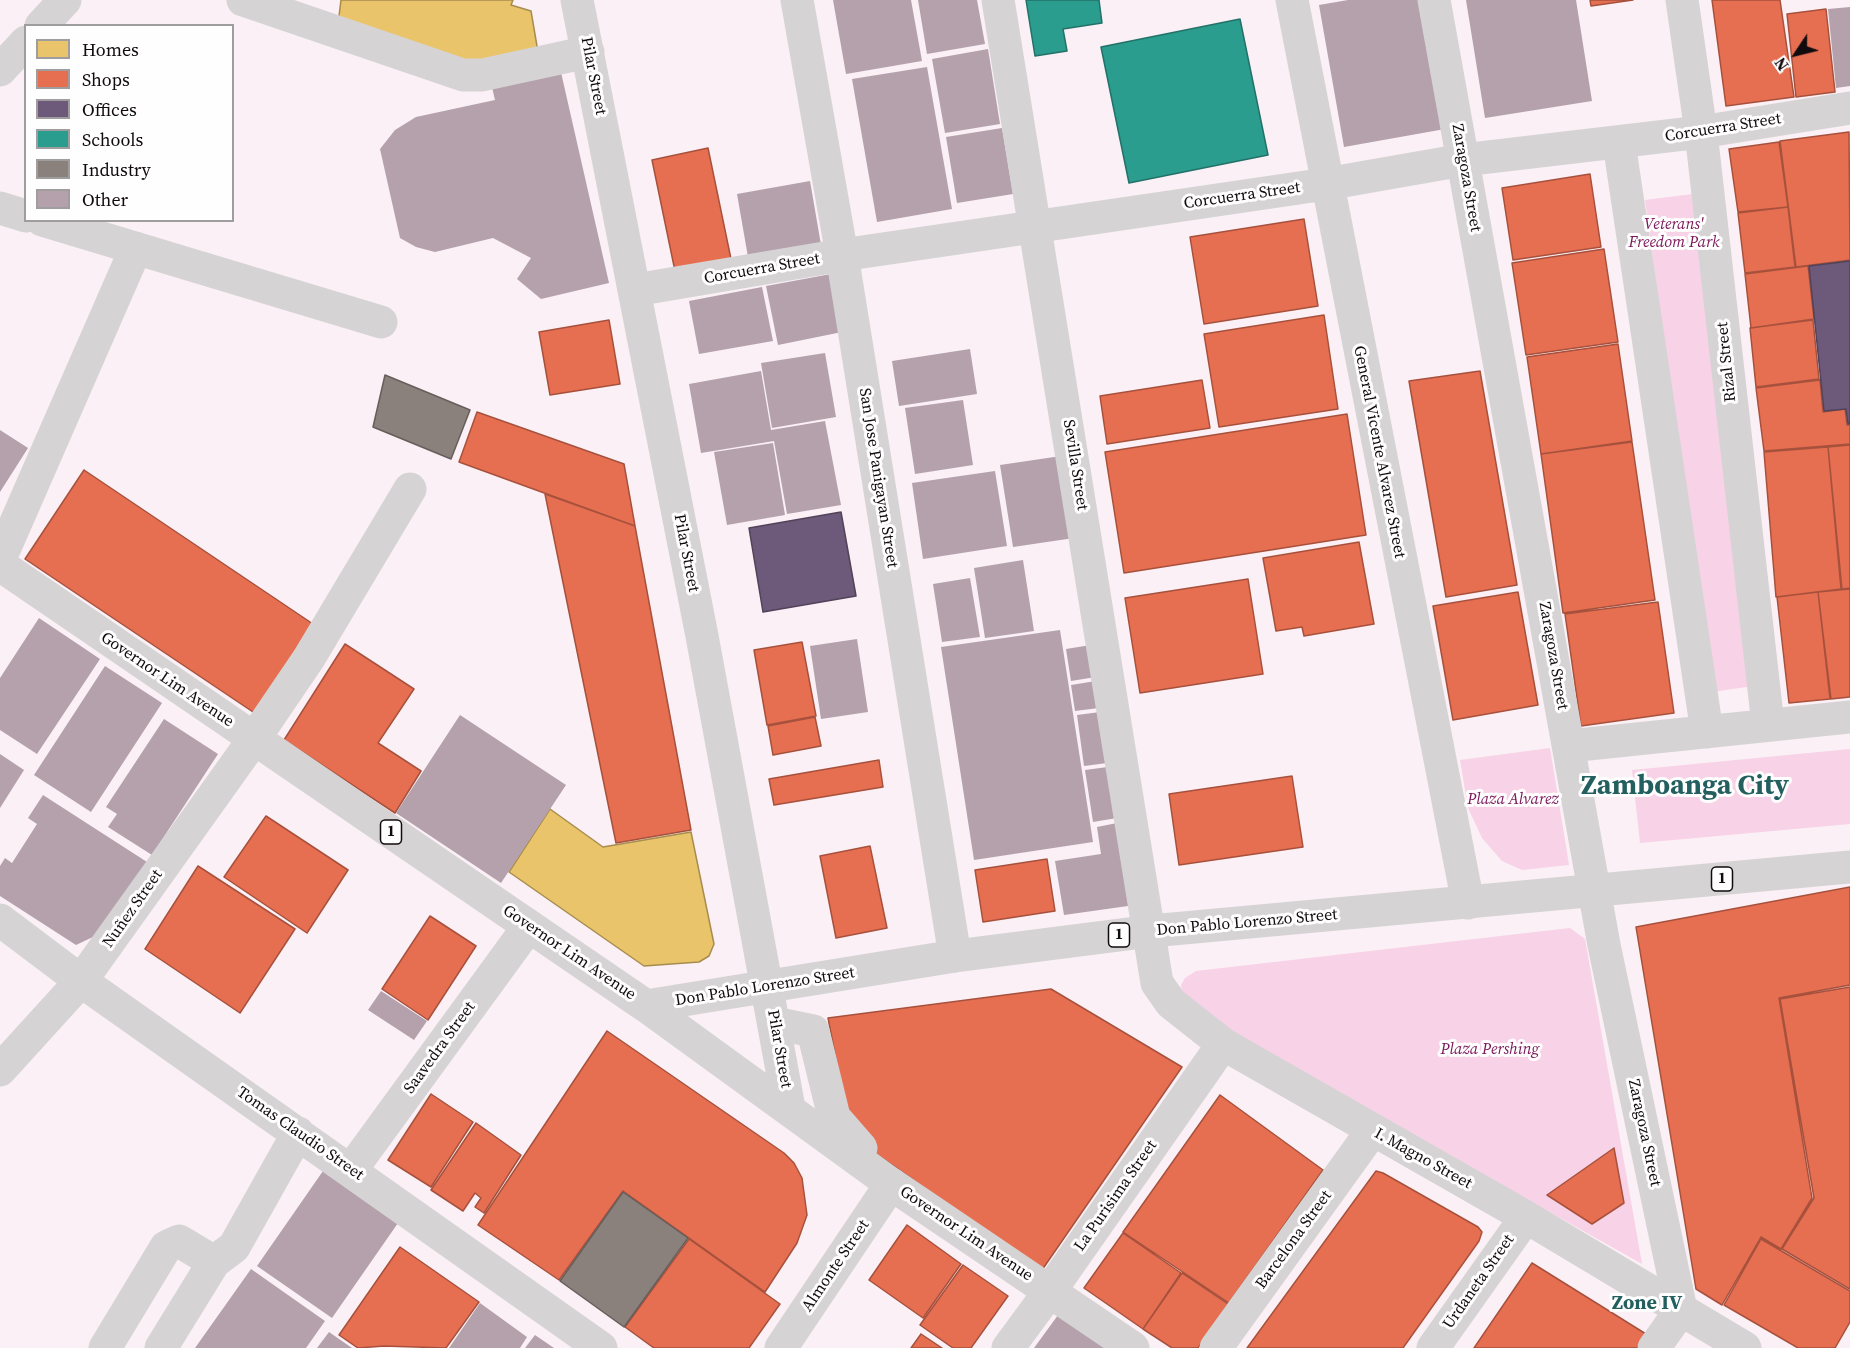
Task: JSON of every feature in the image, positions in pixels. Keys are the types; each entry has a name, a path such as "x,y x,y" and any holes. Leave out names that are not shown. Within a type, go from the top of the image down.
{"street":[{"path":"43,24 65,0"},
{"path":"243,0 463,75 482,75 588,52"},
{"name":"Pilar Street","path":"577,0 635,290 789,1108"},
{"name":"San Jose Panigayan Street","path":"797,0 842,255 955,956"},
{"name":"Sevilla Street","path":"998,0 1037,225 1151,931"},
{"name":"General Vicente Alvarez Street","path":"1292,0 1326,184 1468,903"},
{"name":"Zaragoza Street","path":"1434,0 1595,891 1681,1310"},
{"name":"Rizal Street","path":"1682,0 1701,132 1768,725"},
{"path":"0,70 24,44"},
{"name":"Corcuerra Street","path":"635,290 842,255 1326,184 1463,160 1701,132 1850,108"},
{"path":"1619,143 1707,732"},
{"path":"0,208 24,215"},
{"path":"49,222 293,298 381,322"},
{"path":"0,559 136,248"},
{"name":"Nuñez Street","path":"0,1070 81,981 254,739 309,658 410,489"},
{"name":"Governor Lim Avenue","path":"0,565 646,1006 891,1184 1133,1348"},
{"path":"1569,746 1850,717"},
{"name":"Don Pablo Lorenzo Street","path":"646,1006 955,956 1151,931 1850,867"},
{"name":"Tomas Claudio Street","path":"0,920 81,981 601,1348"},
{"name":"Saavedra Street","path":"351,1170 529,926"},
{"name":"I. Magno Street","path":"1151,931 1157,983 1171,1003 1223,1044 1526,1217 1746,1348"},
{"path":"774,1023 813,1031 834,1118 861,1148 856,1157"},
{"name":"La Purisima Street","path":"1008,1348 1223,1044"},
{"name":"Barcelona Street","path":"1216,1348 1372,1131"},
{"path":"161,1348 214,1263 234,1247 298,1133"},
{"name":"Almonte Street","path":"781,1348 891,1184"},
{"name":"Urdaneta Street","path":"1433,1348 1526,1217"},
{"path":"105,1348 166,1247 179,1240 214,1263"},
{"path":"1654,1348 1681,1310"}],"green space":[{"name":"Veterans' Freedom Park","path":"1693,194 1753,686 1712,692 1645,200"},
{"name":"Plaza Alvarez","path":"1550,748 1569,865 1522,870 1502,861 1482,838 1468,808 1460,760"},
{"path":"1850,749 1850,824 1640,843 1632,770"},
{"name":"Plaza Pershing","path":"1570,928 1585,939 1642,1264 1199,1015 1182,995 1181,985 1185,978 1196,971"}],"building: Homes":[{"path":"341,0 513,0 511,5 531,11 538,52 474,69 338,24"},
{"path":"550,809 603,847 691,832 714,944 709,956 699,962 644,966 509,872"}],"building: Shops":[{"path":"1590,0 1633,0 1591,6"},
{"path":"1712,0 1780,0 1794,97 1726,106"},
{"path":"1826,9 1835,92 1796,97 1787,14"},
{"path":"1849,132 1850,260 1796,267 1780,141"},
{"path":"1779,142 1788,207 1738,212 1729,149"},
{"path":"708,148 731,259 675,271 652,160"},
{"path":"1590,174 1601,247 1513,260 1502,188"},
{"path":"1788,207 1795,267 1745,273 1738,213"},
{"path":"1304,219 1318,306 1204,324 1190,237"},
{"path":"1604,249 1618,342 1526,355 1512,263"},
{"path":"1808,266 1814,319 1751,328 1745,274"},
{"path":"1324,315 1338,409 1219,427 1204,334"},
{"path":"609,320 620,384 550,395 539,332"},
{"path":"1813,320 1819,379 1756,387 1750,328"},
{"path":"1618,344 1632,441 1541,454 1527,357"},
{"path":"1480,371 1517,585 1446,597 1409,381"},
{"path":"1202,380 1210,428 1107,444 1100,396"},
{"path":"1820,380 1823,412 1845,409 1847,425 1850,425 1850,444 1764,451 1756,388"},
{"path":"477,412 624,464 635,526 459,462"},
{"path":"1347,414 1366,535 1124,573 1105,452"},
{"path":"1632,442 1655,600 1563,613 1541,454"},
{"path":"1850,445 1850,588 1842,589 1828,447"},
{"path":"1828,447 1841,589 1776,597 1764,452"},
{"path":"84,470 316,626 256,714 25,559"},
{"path":"545,494 635,526 691,830 616,843"},
{"path":"1359,542 1374,624 1304,636 1302,627 1276,631 1263,558"},
{"path":"1248,579 1263,674 1140,693 1125,598"},
{"path":"1850,589 1850,697 1831,699 1818,592"},
{"path":"1518,592 1538,705 1453,720 1433,606"},
{"path":"1818,592 1830,699 1789,703 1777,597"},
{"path":"1658,602 1674,713 1581,726 1565,614"},
{"path":"802,642 816,716 767,725 754,650"},
{"path":"345,644 414,689 378,743 421,771 395,813 284,740"},
{"path":"815,717 821,746 773,755 768,726"},
{"path":"879,760 883,787 774,805 769,779"},
{"path":"1292,776 1303,847 1179,865 1169,794"},
{"path":"266,816 348,870 307,933 224,877"},
{"path":"870,846 887,928 836,938 820,856"},
{"path":"1047,859 1055,911 983,922 975,870"},
{"path":"198,866 295,929 240,1013 145,949"},
{"path":"1850,887 1850,985 1779,998 1812,1198 1781,1249 1761,1237 1722,1305 1696,1289 1636,927"},
{"path":"430,916 476,946 428,1020 382,989"},
{"path":"1850,987 1850,1289 1782,1249 1814,1198 1780,999"},
{"path":"1051,989 1182,1067 1042,1270 851,1136 828,1018"},
{"path":"607,1031 784,1153 794,1163 802,1178 807,1215 797,1243 765,1292 623,1191 559,1280 478,1225"},
{"path":"431,1094 473,1122 431,1187 388,1160"},
{"path":"1220,1095 1323,1170 1229,1303 1123,1232"},
{"path":"476,1123 521,1155 484,1213 475,1207 481,1198 475,1193 463,1211 431,1190"},
{"path":"1614,1148 1624,1203 1592,1224 1547,1195"},
{"path":"1376,1171 1478,1227 1482,1232 1479,1241 1403,1348 1247,1348"},
{"path":"907,1225 961,1264 923,1318 869,1280"},
{"path":"1123,1233 1181,1273 1143,1329 1084,1288"},
{"path":"689,1239 780,1304 749,1348 654,1348 625,1327"},
{"path":"1761,1239 1850,1291 1850,1322 1835,1348 1798,1348 1724,1305"},
{"path":"400,1247 479,1302 446,1348 384,1346 358,1348 339,1335"},
{"path":"1532,1263 1646,1334 1637,1348 1474,1348"},
{"path":"963,1265 1008,1296 971,1348 953,1348 920,1325"},
{"path":"1182,1273 1228,1304 1198,1348 1172,1348 1143,1329"},
{"path":"921,1334 942,1348 911,1348"}],"building: Offices":[{"path":"1850,261 1850,424 1848,424 1846,409 1824,411 1809,266"},
{"path":"841,512 856,596 763,612 749,528"}],"building: Schools":[{"path":"1026,0 1099,0 1102,23 1063,29 1067,51 1035,56"},
{"path":"1240,19 1268,155 1129,183 1101,47"}],"building: Industry":[{"path":"385,375 470,410 451,459 373,427"},
{"path":"623,1192 688,1238 624,1327 560,1281"}],"building: Other":[{"path":"833,0 911,0 922,61 846,74"},
{"path":"918,0 977,0 985,44 927,54"},
{"path":"1348,0 1422,0 1445,129 1344,147 1319,5"},
{"path":"1466,0 1576,0 1592,101 1485,118"},
{"path":"1850,7 1850,86 1836,88 1828,9"},
{"path":"988,49 1000,124 945,133 932,59"},
{"path":"927,67 952,209 877,222 852,79"},
{"path":"560,68 609,283 541,299 517,279 531,258 493,238 435,252 416,247 400,238 380,149 395,130 416,117 495,100 491,83"},
{"path":"1002,128 1013,194 957,203 946,137"},
{"path":"810,181 821,245 748,257 737,194"},
{"path":"831,274 842,332 778,345 766,286"},
{"path":"762,287 773,341 699,354 689,301"},
{"path":"970,349 977,394 899,406 892,361"},
{"path":"825,353 836,417 772,428 761,363"},
{"path":"761,371 771,430 825,421 841,505 787,514 774,441 701,453 689,384"},
{"path":"963,400 973,465 915,474 905,408"},
{"path":"0,430 28,448 0,492"},
{"path":"773,443 785,515 727,525 714,452"},
{"path":"1061,456 1074,538 1013,547 1000,465"},
{"path":"995,471 1007,546 923,559 912,483"},
{"path":"1023,560 1034,631 985,638 974,568"},
{"path":"970,578 980,637 942,642 933,584"},
{"path":"39,618 100,659 37,754 0,730 0,678"},
{"path":"1060,630 1093,842 974,860 941,647"},
{"path":"857,639 868,712 821,719 810,646"},
{"path":"1097,644 1102,676 1071,681 1066,649"},
{"path":"105,666 162,703 91,812 34,775"},
{"path":"1102,680 1107,707 1075,711 1071,685"},
{"path":"1108,711 1115,762 1084,766 1077,715"},
{"path":"460,715 566,785 501,883 396,813"},
{"path":"164,719 218,754 152,855 108,827 117,814 106,807"},
{"path":"0,754 24,770 0,808"},
{"path":"1115,766 1123,817 1093,822 1085,770"},
{"path":"43,795 147,862 95,936 76,945 0,896 0,866 5,858 12,863 37,824 28,818"},
{"path":"1122,822 1135,905 1064,915 1055,861 1101,854 1097,827"},
{"path":"381,991 427,1021 414,1040 368,1010"},
{"path":"323,1171 398,1223 332,1318 257,1266"},
{"path":"251,1269 325,1321 306,1348 195,1348"},
{"path":"480,1303 527,1337 520,1348 449,1348"},
{"path":"1061,1311 1111,1348 1034,1348"},
{"path":"329,1332 352,1348 317,1348"},
{"path":"535,1335 554,1348 525,1348"}],"district":[{"name":"Zamboanga City","path":"1685,787"},
{"name":"Zone IV","path":"1647,1304"}]}
